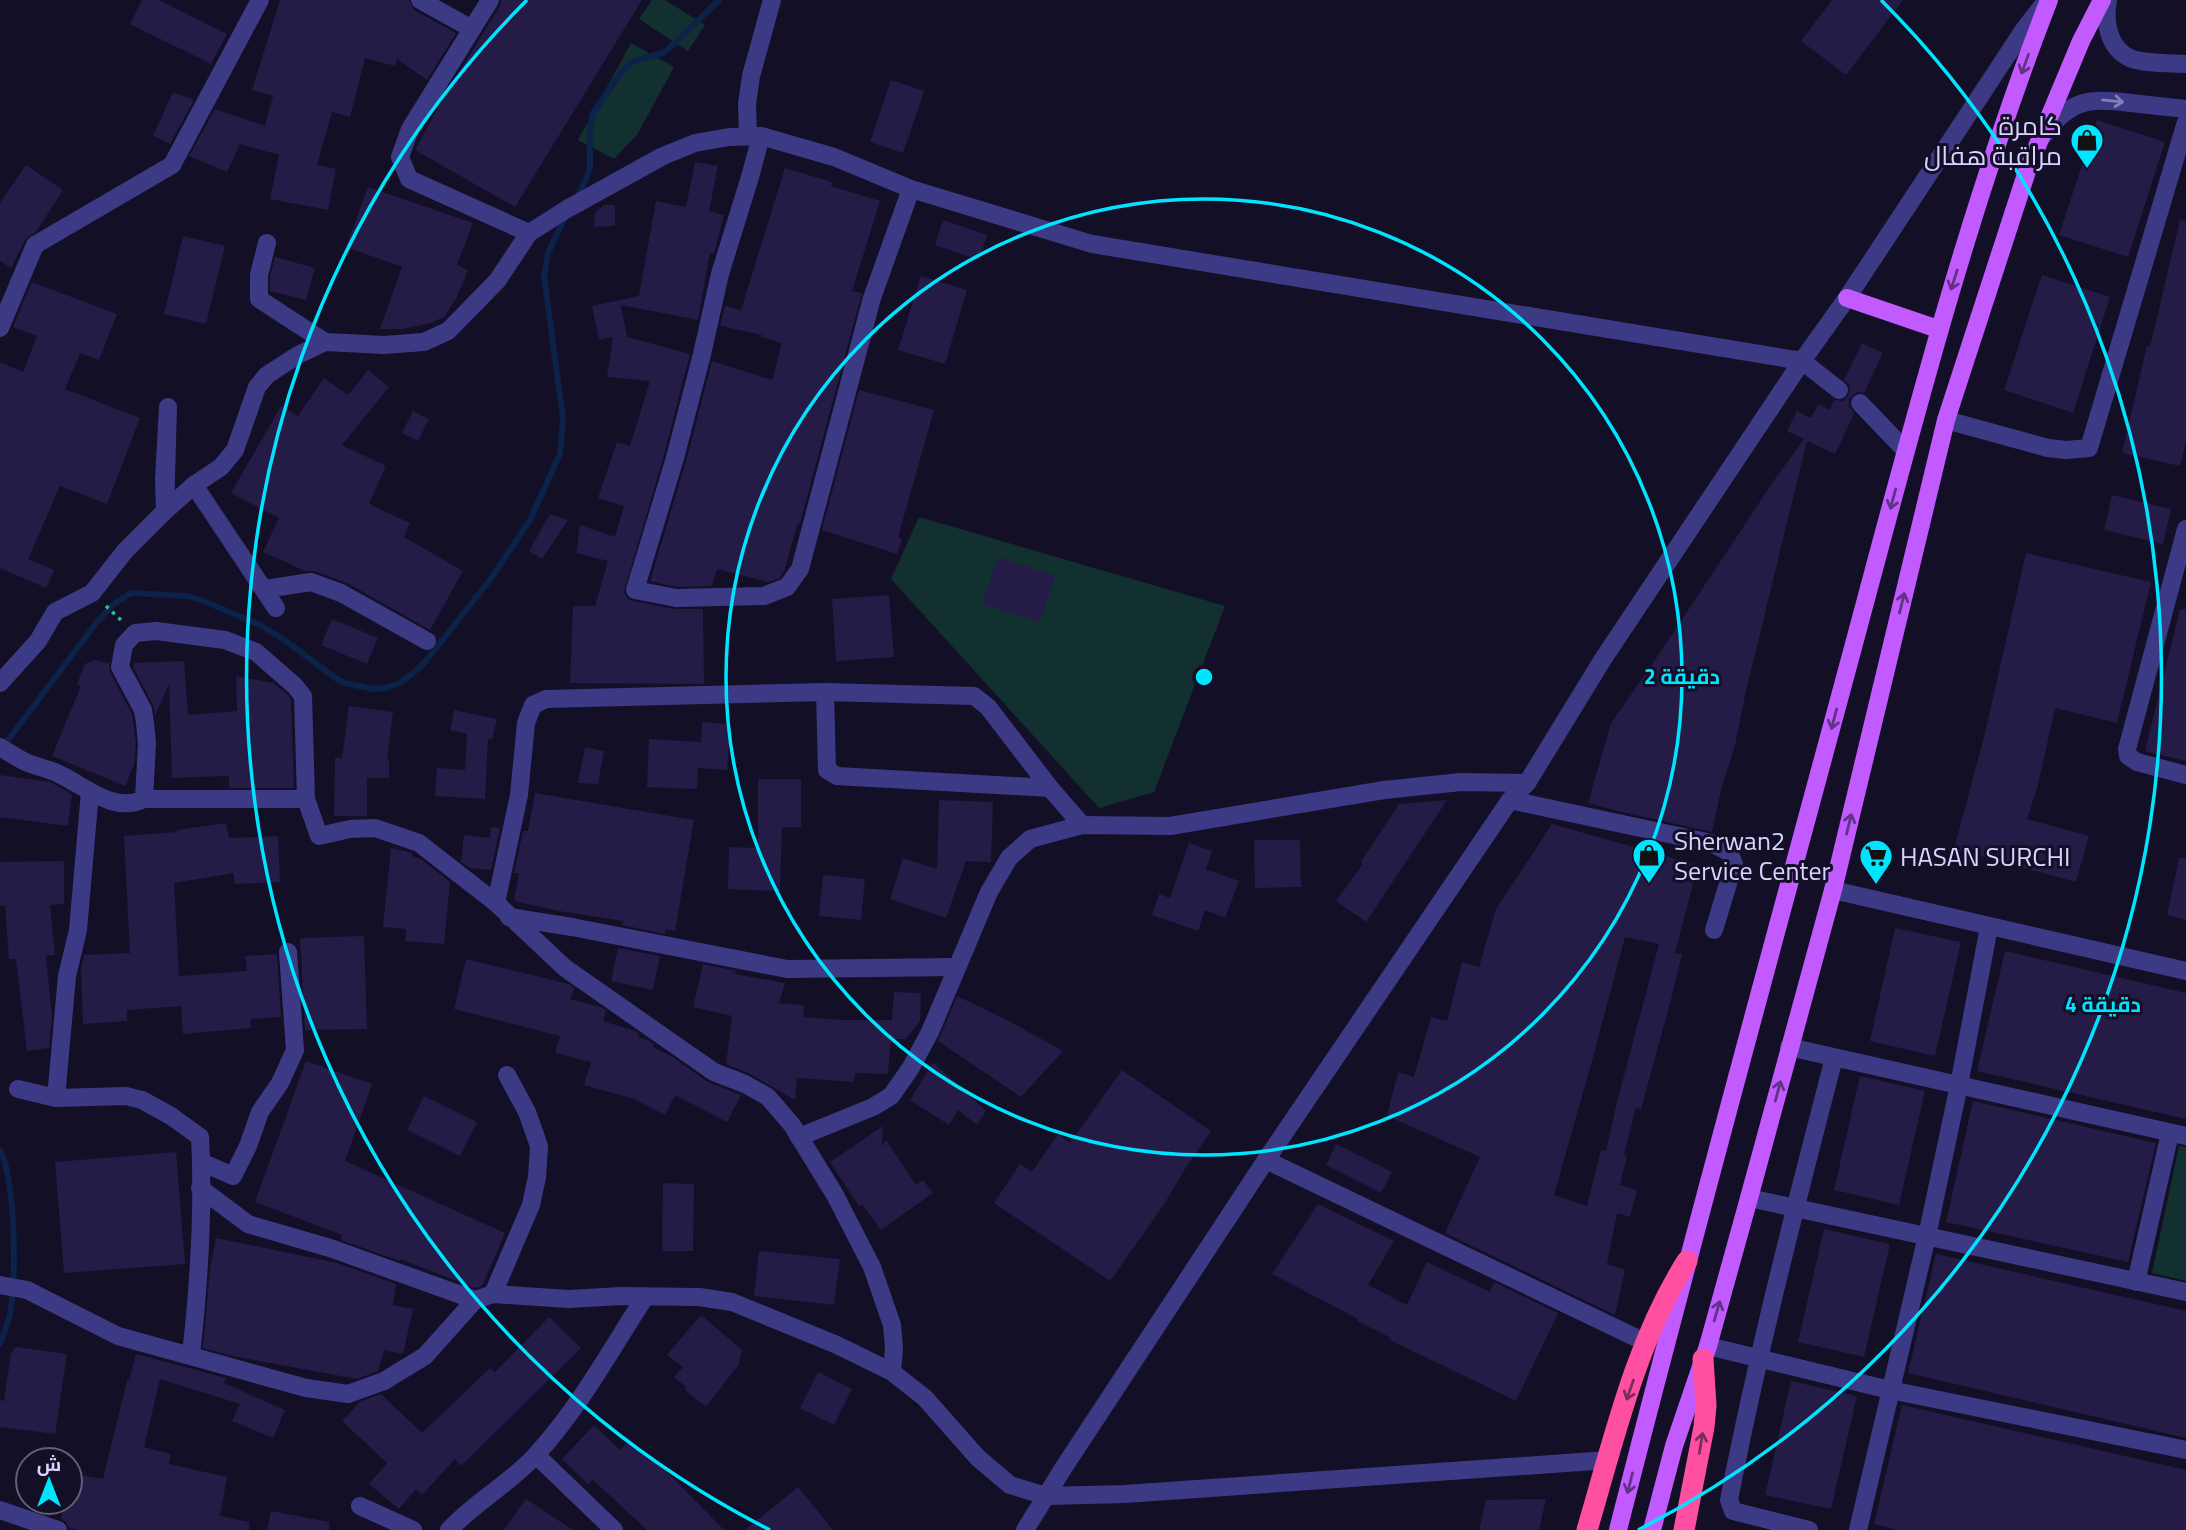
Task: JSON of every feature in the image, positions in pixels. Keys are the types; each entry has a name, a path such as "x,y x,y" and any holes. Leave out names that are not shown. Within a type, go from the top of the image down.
{"highway":[{"path":"1587,1530 1630,1388 1664,1301 1688,1261"},
{"path":"1684,1530 1704,1427 1705,1352"}],"main road":[{"path":"1618,1530 1938,329 2011,103 2048,0"},
{"path":"1652,1530 1674,1446 1705,1352 1749,1198 1833,890 1946,420 2038,143 2081,41 2102,0"},
{"path":"1847,298 1938,329"}],"street":[{"path":"0,328 35,245 172,165 261,0"},
{"path":"420,0 472,29"},
{"path":"490,0 410,129 400,158 409,179 529,233"},
{"path":"772,0 751,76 747,104 754,136 750,177 720,274 675,458 635,590 676,598 764,596 787,587 800,569 872,298 911,189"},
{"path":"1025,1530 1266,1160 1510,800 1527,783 1603,659 1802,360 1847,298 2025,28 2048,0"},
{"path":"2108,0 2105,15 2110,35 2118,50 2132,59 2186,64"},
{"path":"2038,143 2055,119 2087,102 2101,100 2186,109"},
{"path":"1946,420 2048,448 2089,448 2186,122"},
{"path":"0,683 38,641 55,612 92,593 125,551 165,511 194,485 221,467 235,450 257,387 267,375 325,342 384,345 424,342 448,331 497,281 529,233 663,156 695,143 729,136 754,136 834,158 911,189 1092,244 1802,360 1839,390"},
{"path":"267,243 259,275 260,299 325,342"},
{"path":"1860,403 1906,451"},
{"path":"194,485 276,608"},
{"path":"2186,530 2127,749 2128,756 2137,762 2186,775"},
{"path":"265,589 311,582 341,593 427,640"},
{"path":"144,799 147,743 145,723 143,710 120,667 124,645 135,633 156,631 225,640 256,652 303,696 306,799 318,836 350,829 375,828 419,843 496,903 565,968 714,1072 745,1084 768,1097 792,1125 835,1195 872,1267 892,1325 892,1372"},
{"path":"496,903 519,796 526,723 533,705 546,699 825,692 974,696 988,706 1050,788 1082,825"},
{"path":"825,692 827,770 837,776 1050,788"},
{"path":"0,747 112,802 138,803 144,799 306,799"},
{"path":"799,1137 873,1107 891,1096 911,1069 930,1032 989,892 1009,858 1030,839 1082,825 1170,826 1384,790 1461,782 1527,783"},
{"path":"56,1098 67,976 78,930 90,792"},
{"path":"1510,800 1711,843 1729,852 1734,864 1714,930"},
{"path":"1833,890 2186,971"},
{"path":"509,917 787,969 956,967"},
{"path":"1858,1530 1927,1236 1989,926"},
{"path":"201,1162 233,1176 248,1146 260,1112 280,1083 295,1050 288,952"},
{"path":"1789,1047 2178,1134 2136,1282"},
{"path":"1809,1530 1733,1511 1729,1500 1759,1357 1834,1058"},
{"path":"0,1285 27,1290 118,1336 306,1388 348,1394 384,1381 425,1356 484,1297 531,1205 537,1177 539,1146 527,1112 507,1075"},
{"path":"18,1089 56,1098 126,1096 142,1100 171,1116 200,1137 198,1286 191,1355"},
{"path":"1266,1160 1647,1343"},
{"path":"200,1188 248,1224 484,1297 699,1297 732,1302 837,1345 892,1372 925,1398 993,1472 1010,1485 1046,1496 1153,1492 1608,1460"},
{"path":"1749,1198 2186,1292"},
{"path":"454,1526 516,1476 536,1455 582,1399 645,1297"},
{"path":"1705,1352 1759,1357 1890,1390 2186,1450"},
{"path":"536,1455 614,1530"},
{"path":"360,1506 413,1530"},
{"path":"0,1510 58,1530"}],"path":[{"path":"92,593 135,633"}],"green space":[{"path":"652,0 665,0 705,25 688,51 639,19"},
{"path":"631,43 674,67 637,135 614,159 578,140"},
{"path":"919,517 1225,606 1154,792 1099,808 891,579"},
{"path":"2179,1146 2186,1147 2186,1281 2152,1273"}],"building":[{"path":"142,0 159,0 227,34 211,64 130,24"},
{"path":"280,0 409,0 414,10 456,33 427,80 397,59 395,66 365,58 350,117 332,112 317,165 336,169 328,210 270,199 279,155 240,144 227,172 189,156 215,109 265,126 273,96 252,90"},
{"path":"501,0 642,0 515,207 415,150 446,93 500,6"},
{"path":"1832,0 1903,0 1846,75 1801,41"},
{"path":"891,80 924,91 903,153 870,142"},
{"path":"173,92 194,100 170,144 153,136"},
{"path":"2097,120 2165,142 2128,257 2059,235"},
{"path":"695,162 718,166 709,211 724,215 714,254 710,253 698,320 621,305 627,337 690,354 624,592 627,598 633,601 674,609 703,609 704,684 570,683 573,606 595,606 608,561 576,553 580,525 615,537 624,506 598,498 617,442 630,446 650,381 607,377 613,337 599,340 592,306 639,296 656,201 686,207"},
{"path":"26,165 63,190 36,232 25,240 11,268 0,261 0,203"},
{"path":"785,168 832,182 831,186 880,201 852,291 862,293 800,523 780,578 768,582 717,569 712,586 677,587 650,581 686,461 712,361 772,380 782,343 761,337 762,335 720,326 725,306 741,310"},
{"path":"368,187 473,223 457,265 468,270 457,297 444,317 431,323 402,329 380,329 402,267 346,247"},
{"path":"604,205 615,205 615,226 594,227 595,213"},
{"path":"943,220 987,235 979,260 935,245"},
{"path":"2180,220 2186,221 2186,441 2180,466 2122,453"},
{"path":"183,236 225,246 206,324 164,314"},
{"path":"275,257 315,268 306,300 270,291 270,276"},
{"path":"2042,275 2110,297 2073,413 2004,390"},
{"path":"921,276 967,290 945,364 898,350"},
{"path":"32,282 117,314 99,360 80,353 65,389 140,418 107,504 60,486 28,559 54,570 46,588 0,568 0,362 23,372 37,336 13,327"},
{"path":"1862,343 1883,353 1864,393 1857,392 1849,399 1849,406 1854,414 1835,454 1807,441 1712,832 1588,803 1611,723 1804,439 1787,431 1797,411 1811,418 1818,404 1830,410 1834,400 1843,401 1848,396 1850,386 1844,380"},
{"path":"368,370 389,387 342,445 386,466 369,504 410,523 404,537 463,571 430,630 347,583 315,571 305,571 263,552 279,518 231,493 281,406 298,416 324,378 348,395"},
{"path":"859,390 934,410 898,537 902,539 897,554 822,530"},
{"path":"413,411 429,419 418,441 402,433"},
{"path":"2112,495 2171,509 2163,544 2104,530"},
{"path":"550,514 568,520 542,559 529,551"},
{"path":"2026,553 2151,582 2117,723 2055,708 2038,785 2027,819 2089,836 2076,882 1954,849 1985,733"},
{"path":"998,557 1055,576 1040,622 982,604"},
{"path":"889,595 894,657 836,661 832,599"},
{"path":"2180,609 2186,609 2186,761 2145,751"},
{"path":"332,619 378,638 367,664 321,645"},
{"path":"94,660 109,663 110,672 132,714 136,743 134,765 125,786 52,756 81,686 77,684 85,664"},
{"path":"184,661 188,715 237,711 236,676 273,683 287,694 291,699 294,788 229,788 229,776 172,778 169,684 155,716 153,705 133,667 134,663"},
{"path":"349,706 393,712 387,759 389,778 367,778 367,816 334,816 335,758 342,758"},
{"path":"454,710 497,719 492,740 488,739 485,799 435,796 437,768 465,770 467,734 450,730"},
{"path":"702,722 730,724 727,770 698,768 697,789 647,787 649,739 701,742"},
{"path":"585,747 604,751 598,784 578,783"},
{"path":"0,775 50,782 72,794 68,826 0,817"},
{"path":"758,779 801,779 801,827 782,827 780,891 728,889 729,847 758,848"},
{"path":"535,793 694,820 675,931 665,929 665,934 622,925 623,921 514,901 519,873 514,873 523,831 528,831"},
{"path":"939,800 993,802 991,862 966,861 946,918 890,899 903,858 937,869"},
{"path":"1447,800 1366,922 1336,901 1363,864 1361,862 1399,804"},
{"path":"226,823 229,838 278,836 280,882 234,884 234,873 174,883 179,976 247,971 245,956 277,954 281,1017 250,1019 251,1028 183,1034 181,1006 127,1010 127,1021 83,1024 81,968 84,955 130,953 124,836 177,832"},
{"path":"1552,824 1698,865 1675,953 1682,954 1672,996 1641,1109 1636,1107 1624,1155 1627,1156 1620,1185 1637,1190 1630,1217 1617,1213 1607,1264 1625,1270 1615,1315 1445,1233 1480,1157 1387,1116 1398,1072 1414,1077 1431,1017 1447,1021 1462,962 1479,967 1496,909","holes":["1625,937 1659,944 1606,1151 1601,1150 1587,1206 1554,1195"]},
{"path":"491,827 500,828 491,870 470,868 461,862 464,835 490,838"},
{"path":"1254,840 1300,840 1301,887 1255,888"},
{"path":"1189,843 1212,851 1206,869 1239,881 1225,918 1205,910 1198,931 1152,915 1159,894 1170,898"},
{"path":"391,848 412,853 412,856 421,859 450,882 444,944 405,941 406,929 383,927"},
{"path":"2179,858 2186,858 2186,920 2167,915"},
{"path":"64,861 64,904 50,905 55,955 46,956 52,1016 49,1048 27,1051 16,959 9,959 5,906 0,906 0,862"},
{"path":"823,875 865,879 861,920 819,916"},
{"path":"1895,928 1961,942 1935,1056 1870,1041"},
{"path":"364,936 367,1029 305,1030 300,938"},
{"path":"618,948 660,956 653,990 611,981"},
{"path":"2005,951 2186,993 2186,1119 1977,1071"},
{"path":"466,959 569,984 574,988 570,999 606,1010 603,1021 635,1031 639,1034 638,1037 654,1044 653,1047 708,1082 741,1095 727,1122 675,1095 665,1115 634,1099 584,1085 591,1062 555,1053 560,1036 454,1009"},
{"path":"703,964 736,971 735,974 785,983 779,1003 804,1005 803,1017 892,1020 894,992 921,993 920,1021 906,1039 891,1039 888,1074 855,1073 854,1082 797,1078 795,1100 750,1074 726,1064 732,1016 693,1007"},
{"path":"957,996 1063,1051 1021,1097 938,1041"},
{"path":"306,1061 372,1084 345,1161 505,1233 482,1286 475,1288 341,1240 342,1235 255,1202"},
{"path":"933,1062 986,1111 977,1125 958,1110 949,1125 910,1100"},
{"path":"1122,1070 1211,1131 1110,1281 994,1203 1020,1164 1032,1172 1058,1134 1070,1143"},
{"path":"1860,1076 1925,1091 1899,1205 1834,1190"},
{"path":"424,1096 477,1122 460,1156 407,1130"},
{"path":"1973,1101 2156,1143 2128,1262 1946,1222"},
{"path":"883,1126 882,1147 886,1140 916,1185 923,1180 933,1193 881,1230 862,1204 859,1206 830,1162"},
{"path":"1336,1144 1392,1172 1381,1193 1326,1165"},
{"path":"176,1152 185,1264 64,1273 55,1162"},
{"path":"663,1183 694,1184 693,1251 662,1251"},
{"path":"1318,1204 1394,1241 1368,1285 1407,1305 1427,1262 1490,1292 1494,1282 1558,1313 1516,1401 1390,1340 1391,1338 1357,1321 1358,1319 1272,1274"},
{"path":"1824,1229 1890,1244 1864,1357 1798,1342"},
{"path":"216,1238 337,1263 396,1284 393,1305 413,1309 403,1354 384,1350 378,1371 357,1379 203,1348 210,1269"},
{"path":"759,1251 840,1259 834,1305 754,1296"},
{"path":"1936,1254 2186,1311 2186,1438 1908,1373"},
{"path":"701,1315 742,1350 739,1364 706,1407 674,1377 683,1367 667,1355"},
{"path":"549,1317 581,1348 461,1466 455,1459 422,1495 416,1489 399,1509 369,1484 387,1463 342,1421 361,1401 381,1394 422,1433 490,1368 495,1372"},
{"path":"16,1347 67,1354 55,1434 0,1427 0,1400 4,1401 11,1353"},
{"path":"136,1354 226,1378 224,1383 285,1410 273,1438 232,1421 240,1404 160,1379 144,1447 171,1454 169,1464 227,1477 220,1516 249,1522 249,1530 78,1530 69,1528 61,1519 62,1516 84,1516 84,1476 103,1479"},
{"path":"818,1372 852,1389 834,1425 800,1408"},
{"path":"1791,1381 1857,1396 1831,1509 1765,1495"},
{"path":"1902,1405 2186,1470 2186,1530 1898,1530 1874,1524"},
{"path":"594,1425 620,1450 630,1440 674,1479 724,1530 647,1530 593,1480 588,1484 562,1459"},
{"path":"798,1487 833,1530 745,1530"},
{"path":"526,1499 573,1530 504,1530"},
{"path":"1546,1499 1539,1530 1479,1530 1486,1500"},
{"path":"271,1511 329,1522 329,1530 267,1530"}],"waterway":[{"path":"576,199 590,167 590,128 593,113 620,74 631,62 665,52 719,0"},
{"path":"2,748 97,622 114,604 131,593 186,596 201,600 260,625 345,683 373,689 386,688 400,683 426,661 492,577 530,520 560,454 563,419 544,276 548,253 565,217"},
{"path":"0,1150 9,1185 14,1232 12,1302 0,1344"}],"place":[{"name":"كامرة مراقبة هفال","path":"2087,170"},
{"name":"Sherwan2 Service Center","path":"1649,885"},
{"name":"HASAN SURCHI","path":"1876,886"}]}
